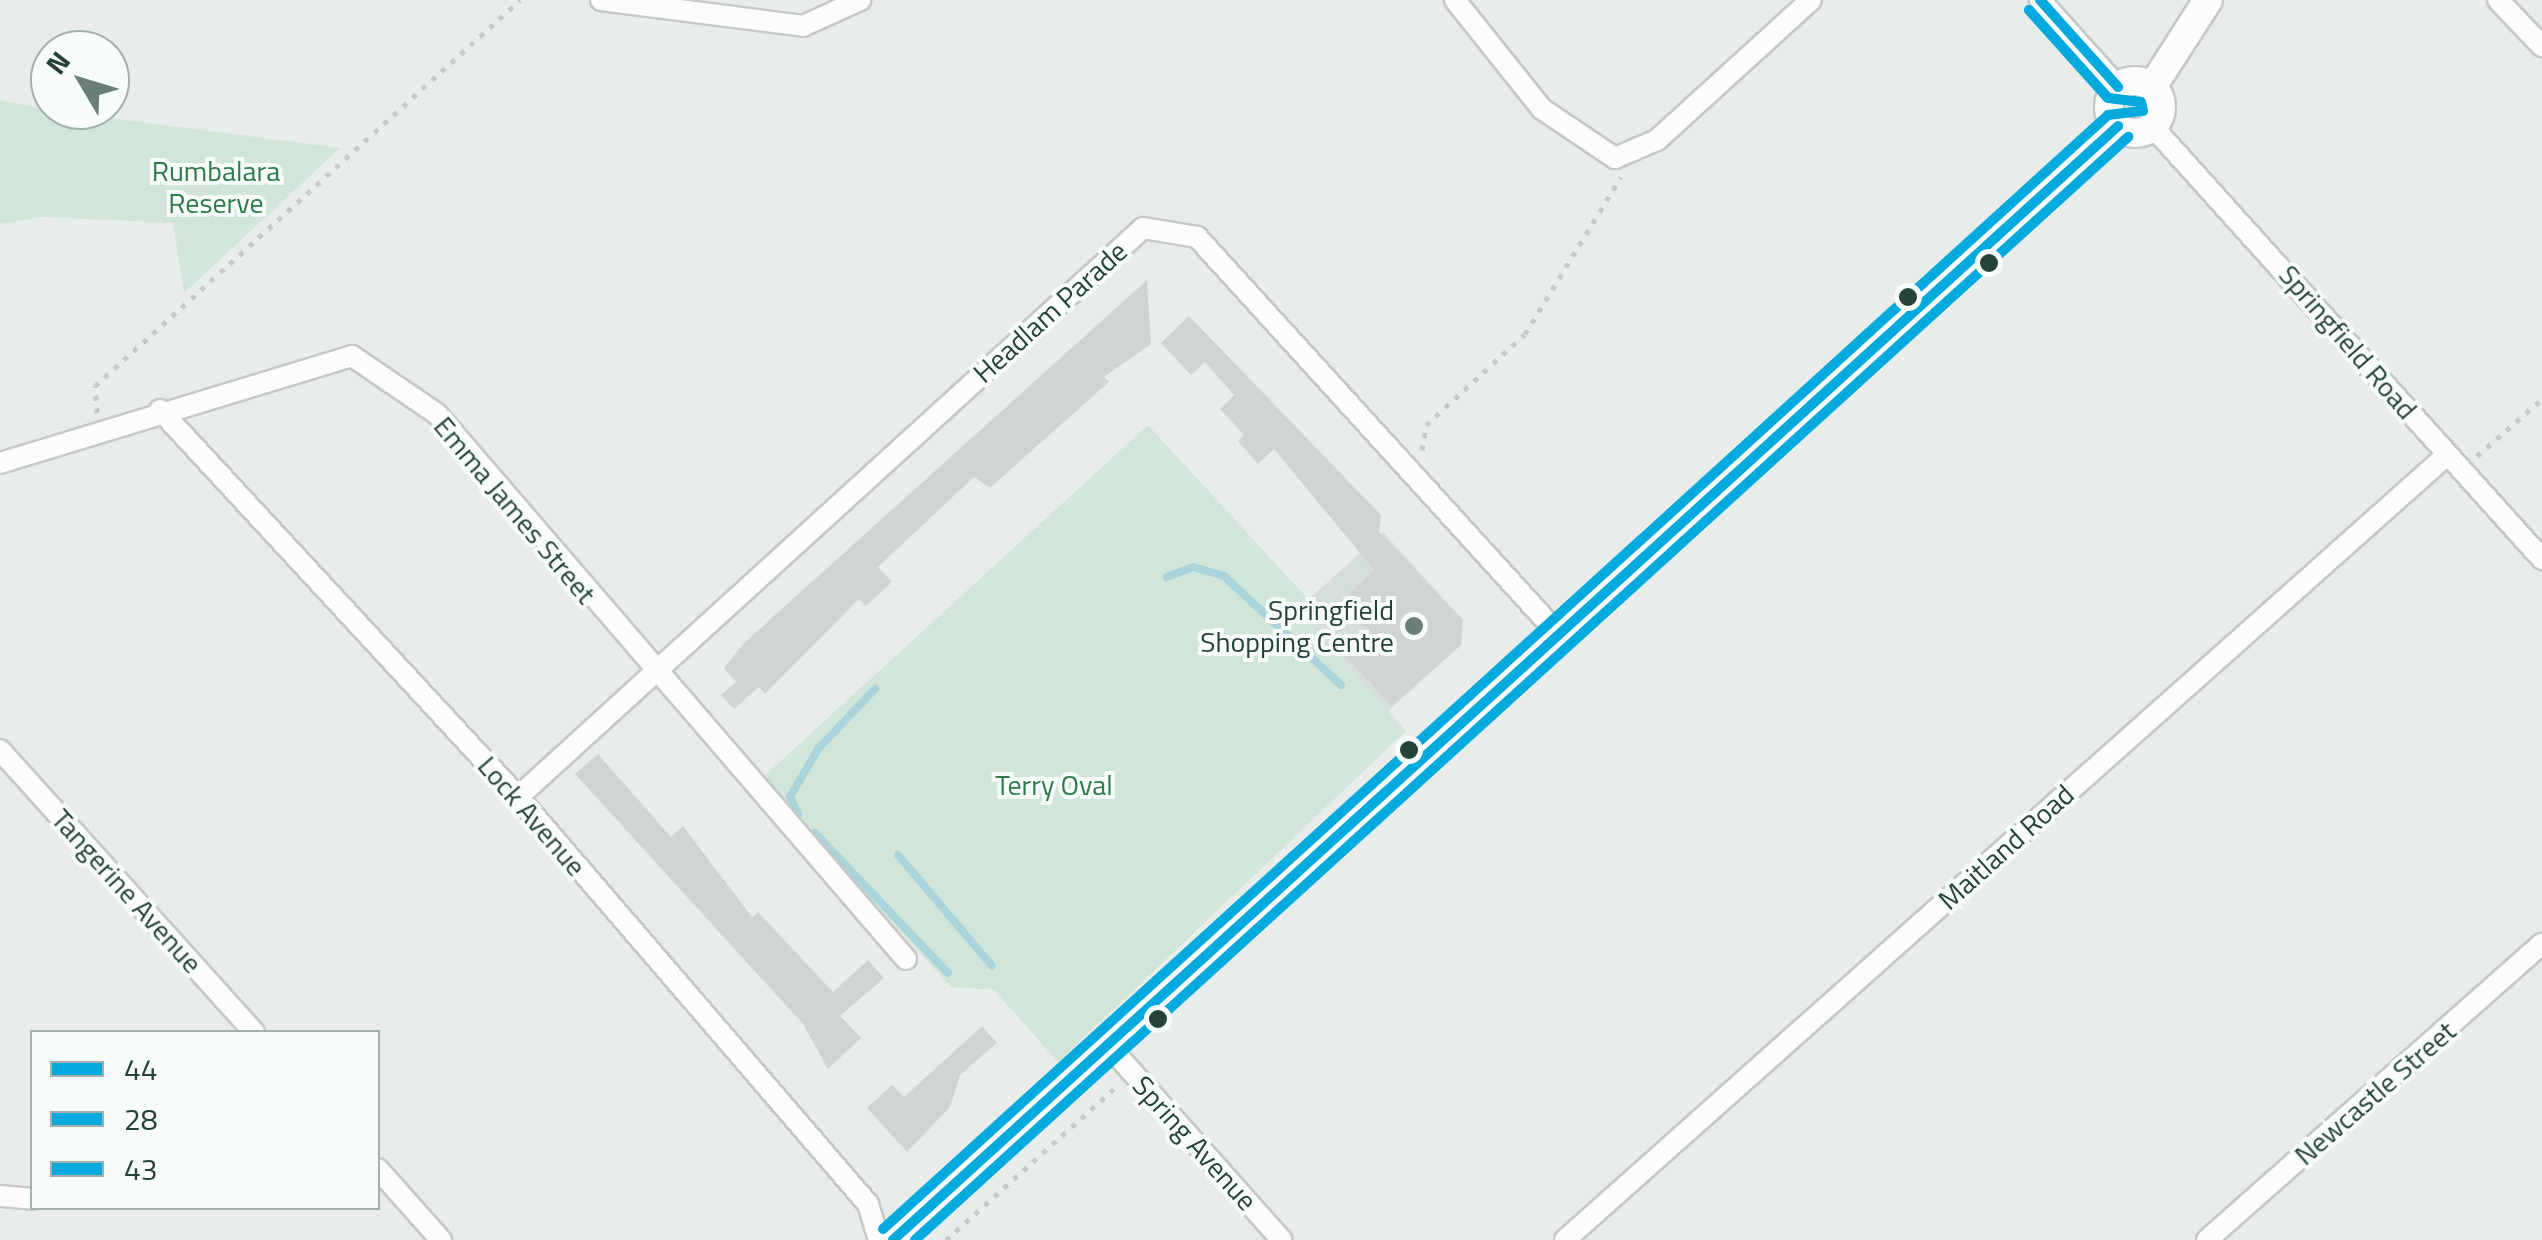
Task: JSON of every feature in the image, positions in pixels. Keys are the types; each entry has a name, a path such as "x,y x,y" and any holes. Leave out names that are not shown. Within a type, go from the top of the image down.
{"street":[{"path":"602,0 803,26 860,0"},
{"path":"1455,0 1556,120 1596,153 1635,153 1810,0"},
{"path":"2040,0 2118,87 2152,87"},
{"path":"2152,87 2208,0"},
{"path":"2498,0 2542,46"},
{"path":"2118,87 2109,111 2118,126"},
{"path":"893,1240 2118,126 2152,126 2160,111 2152,87"},
{"name":"Springfield Road","path":"2152,126 2542,559"},
{"name":"Headlam Parade","path":"518,797 1143,228 1197,237 1560,636"},
{"name":"Emma James Street","path":"0,463 160,410 352,356 437,414 651,672 906,958"},
{"name":"Lock Avenue","path":"160,410 518,797 868,1204 879,1240"},
{"name":"Maitland Road","path":"1565,1240 2454,462"},
{"name":"Tangerine Avenue","path":"0,750 252,1030"},
{"name":"Newcastle Street","path":"2207,1240 2542,944"},
{"name":"Spring Avenue","path":"1108,1045 1282,1240"},
{"path":"380,1171 441,1240"},
{"path":"0,1196 30,1199"}],"path":[{"path":"98,430 95,386 520,0"},
{"path":"1417,478 1426,426 1526,334 1635,153"},
{"path":"2454,462 2542,399"},
{"path":"946,1240 1118,1085"}],"shaded area":[{"name":"Springfield Shopping Centre","path":"1383,532 1463,620 1461,645 1388,711 1298,609"}],"green space":[{"name":"Rumbalara Reserve","path":"0,100 30,106 30,130 130,130 130,120 340,148 184,293 173,223 43,217 0,224"},
{"name":"Terry Oval","path":"1148,425 1308,599 1298,609 1406,731 1058,1062 994,990 951,987 761,779"}],"building":[{"path":"1147,280 1151,344 1104,377 1109,382 990,488 974,477 878,567 892,582 866,606 859,599 765,694 759,687 734,709 721,695 736,682 724,668 744,643"},
{"path":"1189,316 1381,515 1379,532 1463,620 1461,645 1392,706 1344,655 1370,632 1341,601 1374,570 1274,449 1258,464 1238,441 1244,435 1220,409 1234,395 1205,362 1191,375 1161,343"},
{"path":"598,754 671,837 683,826 752,917 758,912 833,992 868,960 884,978 840,1016 861,1038 828,1069 803,1024 575,774"},
{"path":"982,1026 997,1043 960,1075 950,1107 907,1152 867,1108 892,1085 904,1097"}],"waterway":[{"path":"1167,577 1193,567 1224,576 1341,685"},
{"path":"798,814 790,797 818,749 875,689"},
{"path":"815,833 948,973"},
{"path":"898,855 992,966"}],"transit line":[{"name":"44","path":"2040,0 2118,87"},
{"name":"28","path":"2029,10 2107,97"},
{"name":"43","path":"883,1229 2108,115 2143,111 2141,102 2108,98 2029,10"},
{"name":"44","path":"893,1240 2118,126"},
{"name":"28","path":"915,1240 2128,137"}],"place":[{"name":"Springfield Shopping Centre","path":"1414,626"}]}
